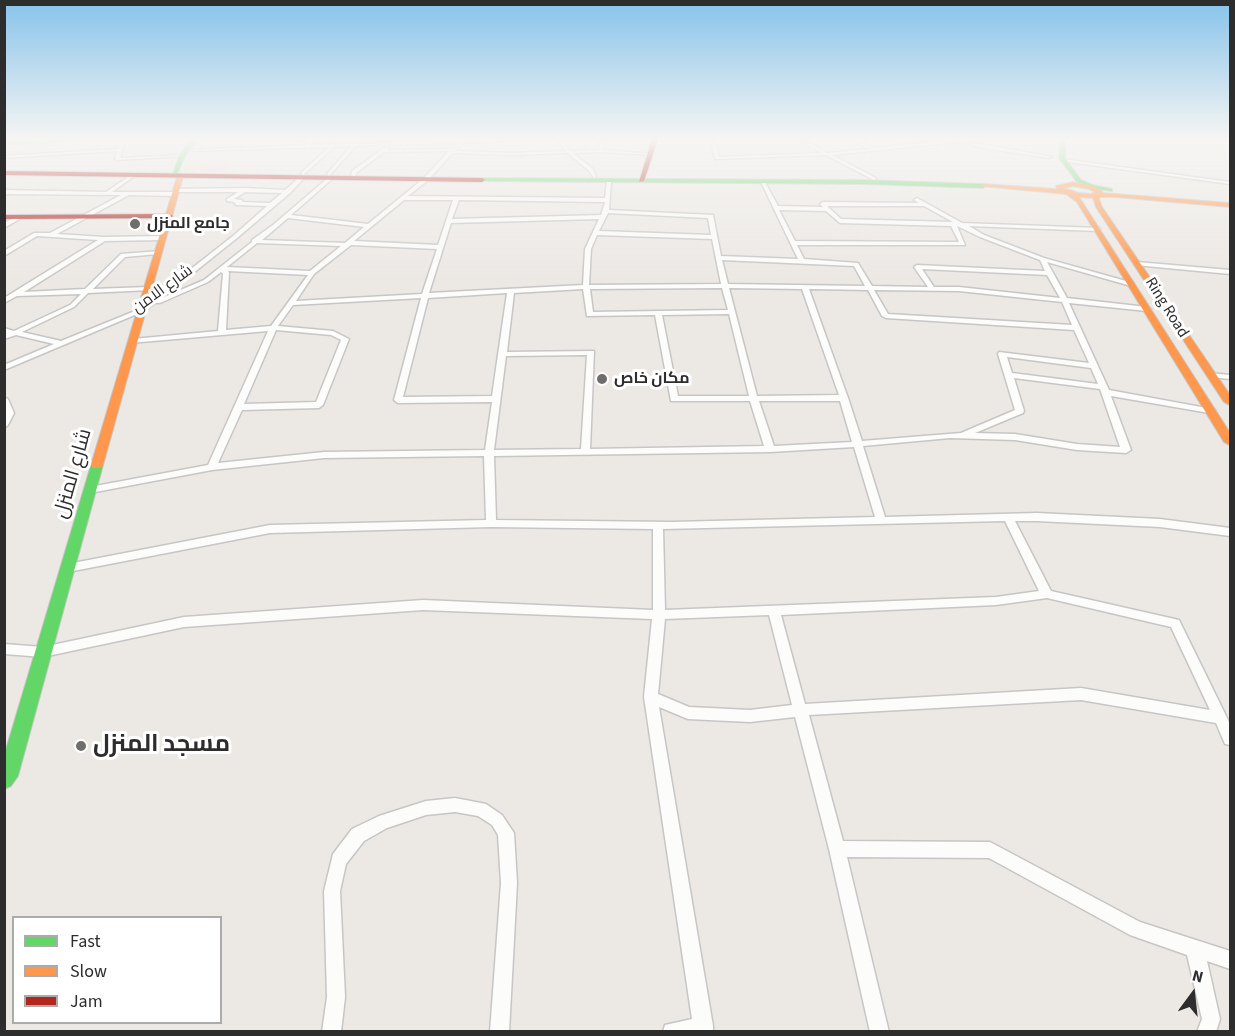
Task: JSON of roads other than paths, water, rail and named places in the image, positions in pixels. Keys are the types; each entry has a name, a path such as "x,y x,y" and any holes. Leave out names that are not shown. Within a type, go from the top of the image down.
{"main road":[{"name":"شارع المنزل","path":"4,780 8,776 176,187"},
{"path":"999,187 1094,191 1115,195 1230,201"},
{"path":"1007,187 1066,191"},
{"path":"1089,187 1094,191"},
{"name":"Ring Road","path":"1066,191 1080,201 1230,442"},
{"name":"Ring Road","path":"1094,191 1099,207 1230,402"},
{"path":"1184,199 1230,206"},
{"path":"4,217 169,216"},
{"path":"1188,375 1213,376"}],"street":[{"path":"107,193 115,187"},
{"path":"4,192 129,193 159,187"},
{"path":"214,187 258,191 289,191 295,187"},
{"name":"شارع الامن","path":"4,368 143,309 295,187"},
{"path":"311,187 316,190"},
{"path":"143,309 206,281 287,216 318,187"},
{"path":"212,467 273,328 312,273 416,187"},
{"path":"608,187 604,214 588,249 586,287 590,314 733,312"},
{"path":"766,187 802,261"},
{"path":"240,201 229,200 244,190"},
{"path":"258,191 236,203 272,205"},
{"path":"51,235 129,193"},
{"path":"404,198 607,200"},
{"path":"456,200 425,295 398,400 497,399"},
{"path":"917,200 1006,247 1131,284"},
{"path":"927,205 823,204 840,221 1097,229"},
{"path":"776,208 827,209"},
{"path":"449,221 604,214 711,216 717,258 754,399 770,449"},
{"path":"287,216 369,226"},
{"path":"4,226 20,217"},
{"path":"793,243 963,244 953,224"},
{"path":"596,233 714,237"},
{"path":"4,254 36,234 160,245"},
{"path":"4,301 19,294 104,239"},
{"path":"254,241 440,247"},
{"path":"4,337 72,306 123,255 160,245"},
{"path":"717,258 856,264 872,288 885,316 1077,328"},
{"path":"90,490 212,467 324,455 770,449 961,436 1015,437 1077,447 1126,450 1105,390 1064,299 1042,259"},
{"path":"1137,264 1230,272"},
{"path":"932,288 917,267 1049,273"},
{"path":"220,269 312,273"},
{"path":"220,269 226,273 222,333"},
{"path":"291,303 586,287 726,286 959,289 1147,309"},
{"path":"805,287 844,398 881,520"},
{"path":"19,294 148,289"},
{"path":"491,523 489,453 511,290"},
{"path":"658,313 674,399 844,398"},
{"path":"133,340 273,328 333,333 345,339 319,405 238,407"},
{"path":"4,330 62,344"},
{"path":"503,354 591,353 585,452"},
{"path":"961,436 1020,411 1002,354 1094,366"},
{"path":"1010,375 1105,390 1212,412"},
{"path":"1213,376 1230,377"},
{"path":"4,399 10,413 4,425"},
{"path":"68,568 270,530 491,523 658,526 1036,518 1160,523 1230,532"},
{"path":"1009,519 1047,594"},
{"path":"658,526 658,615 651,697 704,1029 672,1032"},
{"path":"4,649 44,652 184,622 423,605 658,615 996,601 1047,594 1175,623 1230,739"},
{"path":"774,610 837,849 880,1032"},
{"path":"651,697 688,713 750,716 800,710 1081,694 1221,718"},
{"path":"331,1032 336,997 332,891 339,860 358,835 384,821 426,808 455,805 481,810 497,820 506,833 509,883 499,1032"},
{"path":"837,849 990,850 1136,929 1230,960"},
{"path":"1195,949 1211,1019 1206,1032"}],"place":[{"name":"جامع المنزل","path":"135,224"},
{"name":"مكان خاص","path":"602,379"},
{"name":"مسجد المنزل","path":"81,746"}]}
